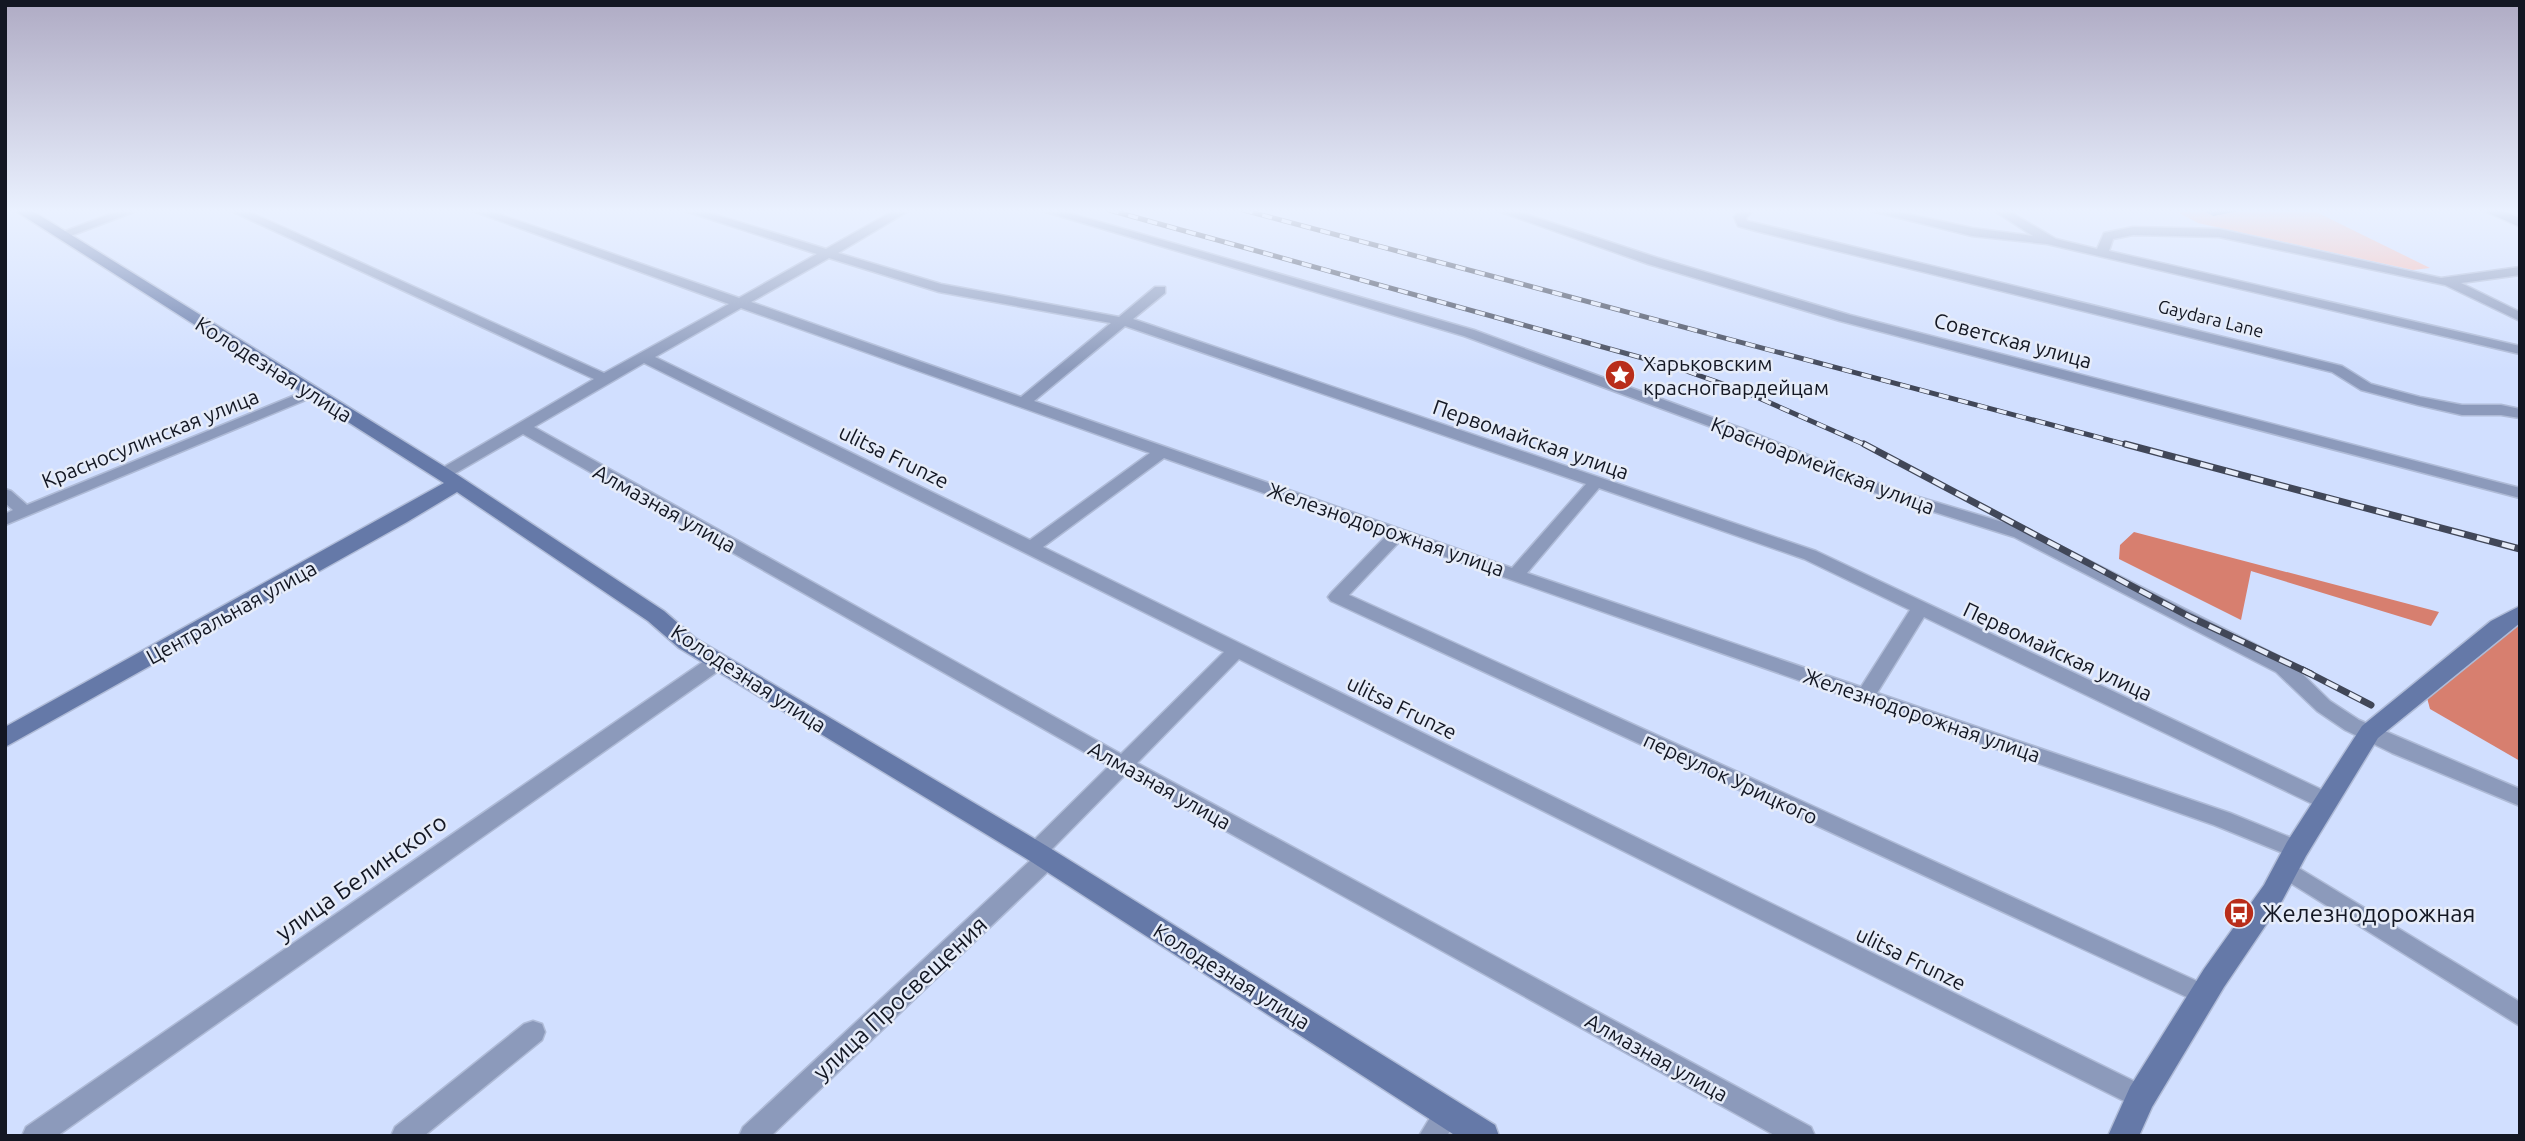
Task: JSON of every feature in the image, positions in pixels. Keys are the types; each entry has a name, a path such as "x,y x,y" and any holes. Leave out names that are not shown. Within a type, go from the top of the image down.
{"main road":[{"name":"Колодезная улица","path":"106,263 449,479 645,609 687,643 717,662 1042,856 1484,1136"},
{"name":"Центральная улица","path":"5,738 388,524 449,479"},
{"path":"2123,1136 2141,1097 2370,732 2489,634 2520,613"}],"street":[{"path":"352,263 605,379"},
{"name":"Железнодорожная улица","path":"629,263 1397,534 2222,819 2291,859 2520,1015"},
{"path":"449,479 522,427 809,263"},
{"name":"Первомайская улица","path":"860,263 939,288 1121,321 1810,555 2326,801"},
{"name":"Красноармейская улица","path":"1229,263 1469,333 1741,433 1889,493 2020,533 2283,667 2303,682 2330,711 2406,751 2479,778 2520,797"},
{"name":"Советская улица","path":"1661,263 1845,317 2520,493"},
{"name":"Gaydara Lane","path":"1904,263 2337,369 2366,387 2418,401 2462,410 2501,410 2520,414"},
{"path":"2142,263 2520,350"},
{"path":"2359,263 2450,283 2520,317"},
{"path":"2450,283 2520,271"},
{"path":"1024,402 1160,290"},
{"name":"ulitsa Frunze","path":"644,357 2141,1097"},
{"name":"Красносулинская улица","path":"5,520 310,393"},
{"name":"Алмазная улица","path":"522,427 1123,765 1802,1136"},
{"path":"1029,549 1164,450"},
{"path":"1515,575 1595,483"},
{"path":"5,494 25,512"},
{"name":"переулок Урицкого","path":"1397,534 1337,597 2204,995"},
{"path":"1865,696 1920,608"},
{"name":"улица Просвещения","path":"752,1136 1042,856 1123,765 1236,651"},
{"name":"улица Белинского","path":"39,1134 717,662"},
{"path":"404,1136 533,1032"},
{"path":"1432,1136 1448,1112"}],"shaded area":[{"path":"2382,263 2420,263 2430,268 2413,270"},
{"path":"2134,532 2439,612 2431,626 2251,571 2241,620 2119,559 2120,545"},
{"path":"2520,624 2520,761 2430,709 2426,694"}],"railway":[{"path":"1301,263 1675,367 1743,391 1867,445"},
{"path":"1443,263 2131,446"},
{"path":"2125,444 2520,549"},
{"path":"1867,445 2190,617 2308,673"},
{"path":"2303,670 2308,673"},
{"path":"2308,673 2371,705"}],"place":[{"name":"Харьковским красногвардейцам","path":"1620,375"},
{"name":"Железнодорожная","path":"2239,913"}]}
